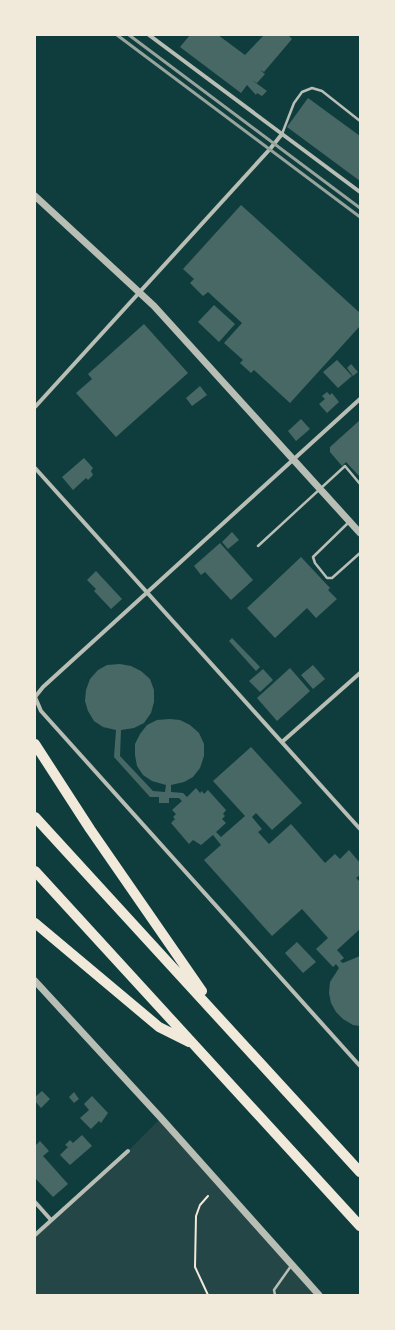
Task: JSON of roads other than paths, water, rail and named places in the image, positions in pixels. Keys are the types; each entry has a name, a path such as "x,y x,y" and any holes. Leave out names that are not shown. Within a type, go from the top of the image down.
{"highway":[{"path":"35,744 90,830 226,1026"},
{"path":"35,816 360,1172"},
{"path":"35,871 360,1226"},
{"path":"35,923 159,1027 196,1046"}],"street":[{"path":"149,35 360,192"},
{"path":"35,407 265,155 282,134"},
{"path":"35,196 140,293 320,488 360,534"},
{"path":"360,399 43,687 35,697 41,711 360,1066"},
{"path":"35,468 360,829"},
{"path":"282,742 360,673"},
{"path":"35,981 320,1295"},
{"path":"35,1234 128,1151"},
{"path":"35,1202 51,1220"}],"lane":[{"path":"282,134 294,103 302,92 312,88 322,91 360,121"},
{"path":"258,546 345,466 360,484"},
{"path":"349,522 313,557 315,563 327,578 332,578 360,553"},
{"path":"275,1295 274,1290 292,1264"}],"railway":[{"path":"117,35 360,217"},
{"path":"129,35 360,208"}]}
